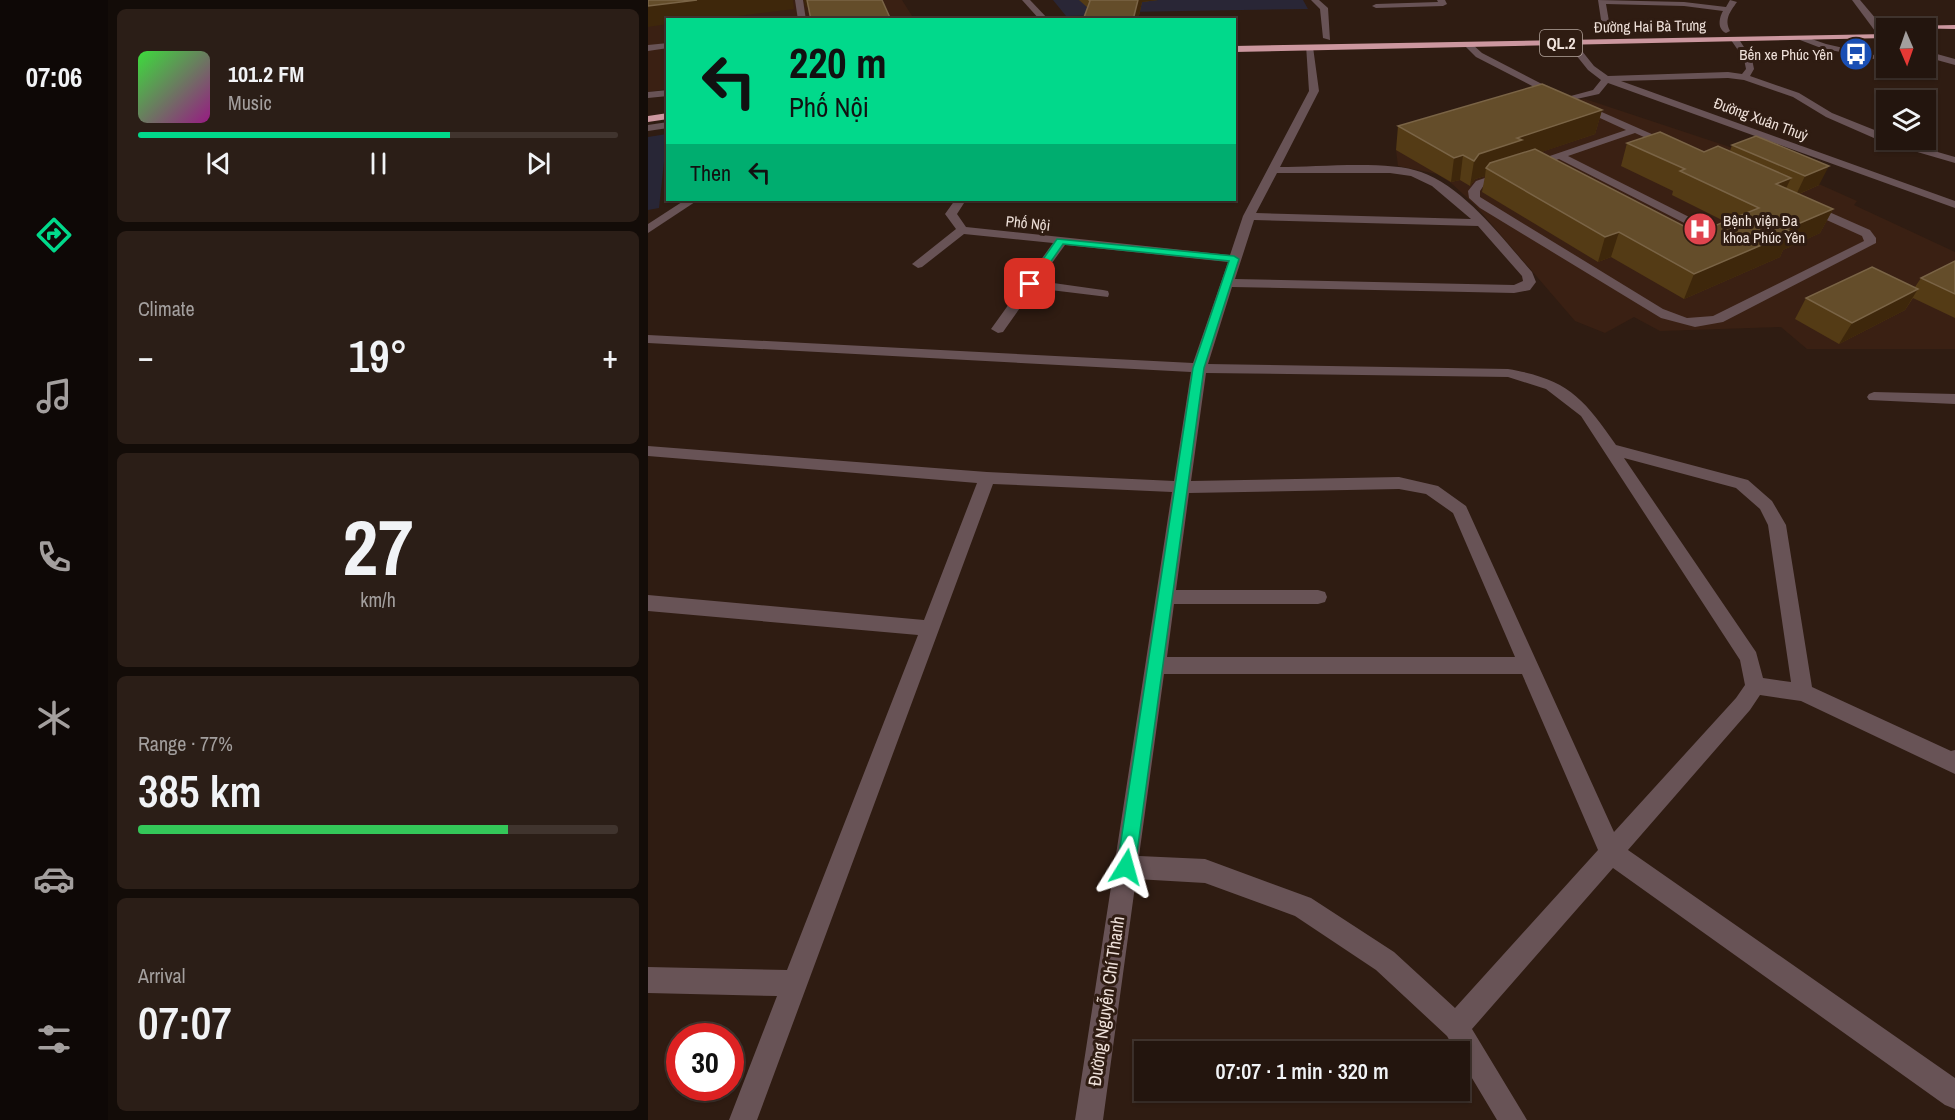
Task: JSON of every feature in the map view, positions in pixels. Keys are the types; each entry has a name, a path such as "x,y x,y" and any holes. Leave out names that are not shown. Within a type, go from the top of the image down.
{"highway":[{"path":"1936,27 1955,27"},
{"name":"Đường Hai Bà Trưng","path":"1236,40 1876,29"},
{"path":"1936,35 1955,35"},
{"path":"1463,36 1468,45"},
{"name":"Đường Hai Bà Trưng","path":"1236,49 1876,36"},
{"path":"648,119 666,116"}],"street":[{"path":"799,0 802,18"},
{"path":"1026,0 1043,18"},
{"path":"1315,0 1324,8 1327,38"},
{"path":"1376,6 1443,4 1441,0"},
{"path":"1726,32 1722,24 1723,15 1734,0"},
{"path":"1856,0 1876,22"},
{"path":"1607,33 1602,1 1684,4 1727,9"},
{"path":"1803,38 1824,46 1876,56"},
{"path":"1734,40 1748,59 1750,69 1745,77"},
{"name":"Đường Xuân Thuỷ","path":"1571,42 1591,68 1606,79 1955,205"},
{"path":"648,48 666,45"},
{"path":"1468,45 1479,55 1566,100 1635,130 1866,233 1870,238 1870,243 1718,319 1706,323 1689,323 1658,312 1484,206 1475,198 1474,191 1480,183 1538,168 1560,156 1635,130"},
{"name":"Đường Nguyễn Chí Thanh","path":"1089,1120 1199,368 1249,216 1314,92 1309,47"},
{"path":"1936,57 1955,62"},
{"path":"1566,100 1596,92 1606,79 1728,75 1745,77 1796,95 1829,115 1876,134"},
{"path":"648,96 666,93"},
{"path":"648,128 666,125"},
{"path":"1923,150 1955,160"},
{"path":"1560,156 1703,228 1698,237 1690,240 1679,241 1669,238"},
{"path":"1227,283 1514,289 1525,287 1530,282 1528,275 1461,203 1422,176 1407,172 1274,170"},
{"path":"648,229 690,201"},
{"path":"918,264 962,230 951,214 959,201"},
{"path":"1249,216 1481,223"},
{"name":"Phố Nội","path":"962,230 1234,259"},
{"path":"999,329 1061,241"},
{"path":"1030,284 1103,294"},
{"path":"648,355 655,339 1199,368 1508,373 1536,378 1566,394 1586,413 1749,658 1755,686 1743,704 1456,1027"},
{"path":"1874,398 1955,399"},
{"path":"1610,449 1742,484 1766,505 1777,525 1803,693"},
{"path":"648,451 987,478 1182,487 1399,483 1428,487 1448,498 1460,510 1611,852 1955,1095"},
{"path":"743,1120 987,478"},
{"path":"1165,597 1318,597"},
{"path":"648,603 930,628"},
{"path":"1155,666 1529,665"},
{"path":"1755,686 1803,693 1955,764 1955,760"},
{"path":"1126,867 1205,871 1302,907 1385,961 1456,1027 1513,1120"},
{"path":"648,980 795,983"}],"shaded area":[{"path":"648,0 902,0 913,18 666,18 666,89 648,92"},
{"path":"1053,0 1303,0 1308,9 1123,12 1122,15 1066,16"},
{"name":"Bệnh viện Đa khoa Phúc Yên","path":"1585,99 1754,155 1857,201 1854,205 1955,252 1955,349 1807,349 1781,327 1660,331 1634,317 1605,333 1575,321 1475,205 1451,183 1437,174 1398,166 1396,150 1556,102"},
{"path":"666,134 659,208 648,210 648,137"}],"building":[{"path":"648,0 697,0 648,6"},
{"path":"807,0 882,0 890,18 811,18"},
{"path":"1138,0 1134,18 1084,18 1090,1"},
{"path":"1542,84 1602,110 1517,138 1522,140 1479,154 1474,161 1463,155 1454,158 1398,126"},
{"path":"1660,132 1704,152 1718,146 1791,178 1776,184 1833,209 1786,229 1792,232 1694,274 1619,232 1605,237 1486,168 1490,163 1535,149 1697,233 1759,208 1680,171 1685,169 1627,143"},
{"path":"1756,136 1829,166 1805,176 1732,145"},
{"path":"1955,261 1955,294 1921,278"},
{"path":"1872,267 1918,289 1852,323 1806,298"}],"place":[{"name":"Bến xe Phúc Yên","path":"1856,54"},
{"name":"Bệnh viện Đa khoa Phúc Yên","path":"1700,229"}],"route":[{"path":"1030,284 1061,241 1234,259 1199,368 1126,867"}]}
